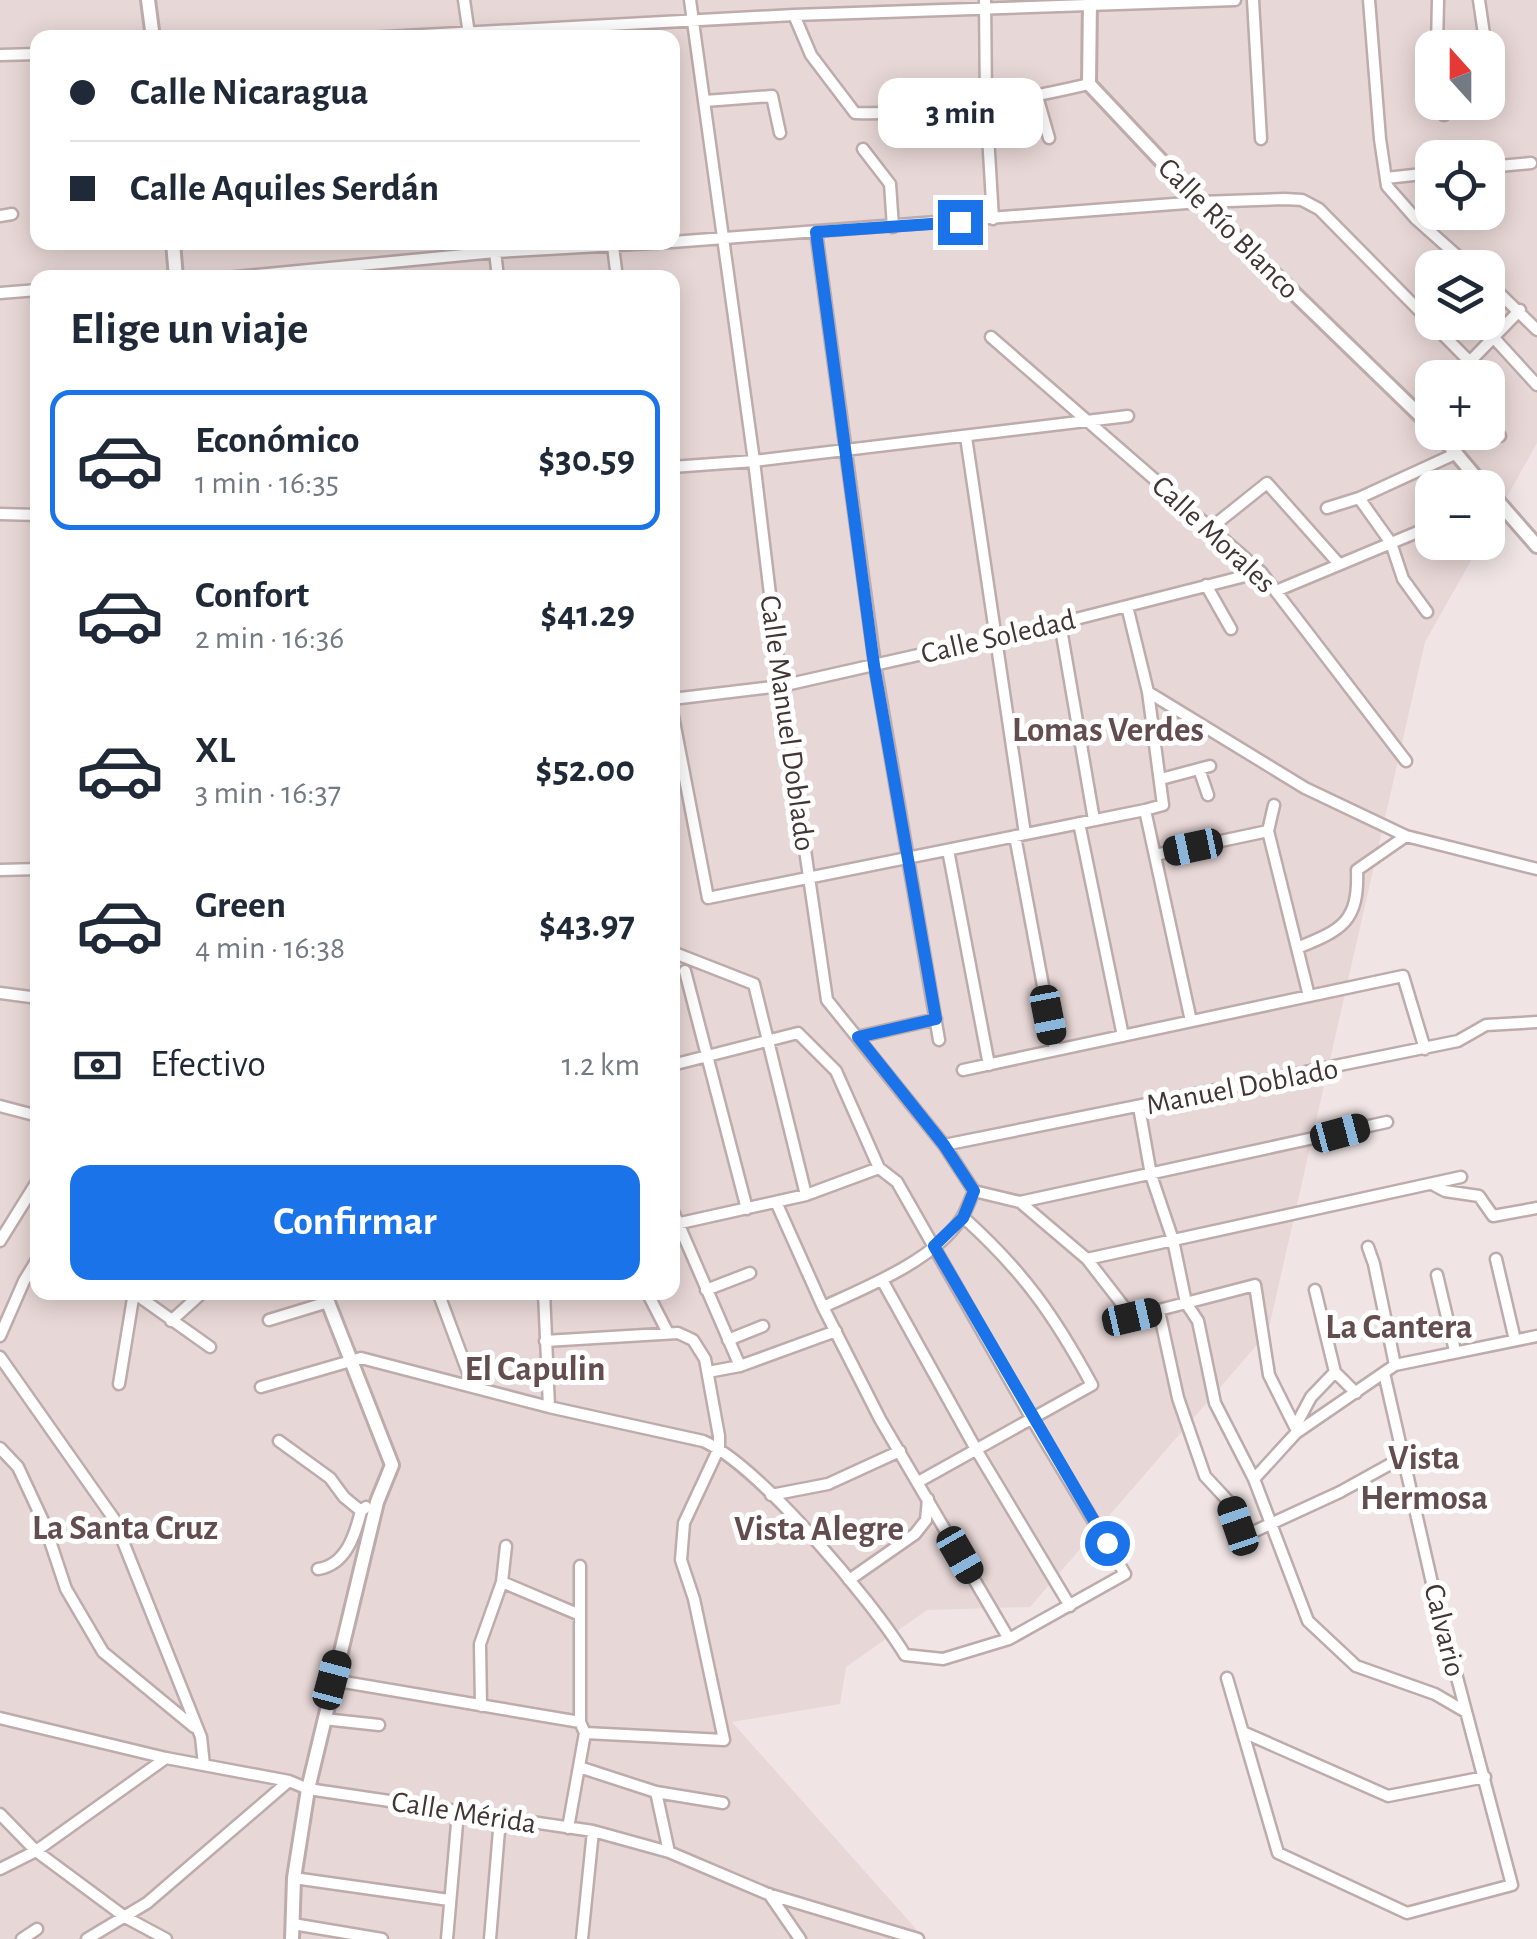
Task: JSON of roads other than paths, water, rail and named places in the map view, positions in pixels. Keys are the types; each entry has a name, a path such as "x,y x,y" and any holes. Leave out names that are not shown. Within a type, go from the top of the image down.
{"street":[{"path":"148,0 152,30"},
{"path":"464,0 468,30"},
{"name":"Calle Manuel Doblado","path":"690,0 827,1000 944,1145 973,1193"},
{"path":"582,30 896,5 1235,0"},
{"path":"1253,0 1260,139"},
{"path":"1370,0 1387,186 1415,218"},
{"path":"1438,0 1438,30"},
{"path":"1479,0 1483,30"},
{"path":"794,14 811,55 855,112 913,114 1037,96 1089,84 1090,3"},
{"path":"985,4 993,219"},
{"path":"0,56 30,54"},
{"name":"Calle Río Blanco","path":"1089,84 1200,202 1415,411"},
{"path":"705,101 772,96 780,133"},
{"path":"1037,96 1048,138"},
{"path":"863,149 890,184 893,226"},
{"path":"1505,165 1530,163"},
{"path":"1386,178 1415,175"},
{"path":"680,242 1200,202 1302,200 1319,209 1468,360"},
{"path":"1428,230 1451,250"},
{"path":"816,232 874,665 939,1040"},
{"path":"295,270 468,250"},
{"path":"0,293 30,291"},
{"path":"1505,297 1537,330"},
{"path":"1505,326 1520,310"},
{"name":"Calle Morales","path":"990,337 1261,572 1406,762"},
{"path":"1472,360 1492,340"},
{"path":"1496,340 1537,385"},
{"path":"680,466 1128,416"},
{"path":"966,437 1020,835 1055,1050"},
{"name":"Calle Río Blanco","path":"1455,450 1470,470"},
{"path":"1327,508 1359,498 1458,453"},
{"path":"1212,526 1267,484 1340,564"},
{"path":"1359,498 1391,543 1403,579 1426,612"},
{"name":"Calle Río Blanco","path":"1505,513 1537,546"},
{"path":"0,514 30,515"},
{"path":"1276,591 1415,533"},
{"name":"Calle Soledad","path":"680,698 781,686 1060,623 1261,572"},
{"path":"1206,585 1230,629"},
{"path":"680,753 708,898 1163,805 1148,692 1128,606"},
{"path":"1060,623 1094,820"},
{"path":"1148,692 1305,788 1406,836 1537,869"},
{"path":"1160,779 1205,768 1208,795"},
{"path":"1274,805 1268,831 1309,996"},
{"path":"1145,810 1191,1021"},
{"path":"1079,823 1123,1036"},
{"path":"1155,855 1268,831"},
{"path":"1297,948 1336,933 1358,900 1358,870 1406,836"},
{"path":"948,850 989,1065"},
{"path":"0,870 30,869"},
{"path":"680,955 754,984 806,1195"},
{"path":"685,971 746,1209"},
{"path":"963,1070 1403,976 1425,1048"},
{"path":"0,993 30,997"},
{"path":"858,1037 936,1019"},
{"name":"Manuel Doblado","path":"944,1145 1458,1041 1486,1025 1537,1022"},
{"path":"261,1387 361,1358 549,1406 719,1442 849,1580 905,1655 942,1660 1009,1638 1126,1574 897,1182 879,1168 836,1072 798,1033 680,1062"},
{"path":"0,1106 30,1114"},
{"path":"1139,1107 1151,1175 1173,1240 1186,1303 1198,1321 1215,1403 1254,1479 1308,1620 1356,1666 1435,1694 1466,1712"},
{"path":"823,1307 882,1280 934,1246 964,1215 973,1193 1020,1202 1386,1122"},
{"path":"680,1223 806,1195 879,1168"},
{"path":"1087,1259 1460,1176"},
{"path":"1431,1183 1445,1191 1479,1196 1493,1216 1537,1208"},
{"path":"0,1241 5,1222 30,1190"},
{"path":"776,1202 823,1307 900,1451 1009,1638"},
{"path":"1020,1202 1087,1259 1132,1317 1254,1284 1269,1375 1295,1429"},
{"path":"918,1482 1092,1385 1044,1304 1007,1256 964,1215"},
{"path":"680,1233 740,1366"},
{"path":"1368,1246 1395,1365"},
{"path":"1496,1259 1516,1340"},
{"path":"0,1336 30,1271"},
{"path":"706,1290 750,1273"},
{"path":"1437,1275 1455,1351"},
{"path":"24,1281 30,1278"},
{"path":"882,1280 977,1451 1070,1606"},
{"path":"1315,1290 1335,1372 1356,1393"},
{"path":"119,1384 133,1300"},
{"path":"143,1300 210,1347"},
{"path":"171,1321 194,1300"},
{"path":"269,1320 319,1300"},
{"path":"292,1939 294,1878 308,1789 377,1502 392,1465 327,1300"},
{"path":"441,1300 474,1386"},
{"path":"544,1300 549,1406"},
{"path":"651,1300 668,1334"},
{"path":"1159,1311 1178,1398 1206,1476 1230,1502 1238,1526 1253,1532 1340,1492 1405,1456"},
{"path":"728,1340 762,1326"},
{"path":"708,1372 740,1366 836,1331"},
{"path":"332,1680 582,1728 724,1740 694,1599 681,1560 684,1523 719,1442 708,1372 693,1340 678,1333 546,1341"},
{"path":"1295,1429 1395,1365 1537,1336"},
{"path":"0,1357 114,1519 201,1737 204,1765"},
{"path":"1254,1479 1295,1429 1310,1397 1335,1372"},
{"name":"Calvario","path":"1243,1732 1278,1853 1406,1913 1512,1885 1384,1373"},
{"path":"279,1441 330,1478 361,1511"},
{"path":"0,1448 18,1467 44,1523 66,1590 103,1652 191,1723 201,1737"},
{"path":"771,1495 828,1484 900,1451"},
{"path":"849,1580 914,1534 926,1520 928,1499"},
{"path":"318,1569 329,1568 346,1552 361,1511 377,1502"},
{"path":"481,1706 480,1644 502,1582 506,1546"},
{"path":"568,1828 582,1728 580,1566"},
{"path":"502,1582 580,1615"},
{"path":"1227,1678 1243,1732 1388,1796 1485,1776"},
{"name":"Calle Mérida","path":"0,1718 166,1758 289,1781 308,1789 592,1831 669,1852 768,1894 918,1939"},
{"path":"324,1719 380,1725"},
{"path":"0,1869 36,1852 166,1758"},
{"path":"579,1767 656,1792 723,1803"},
{"path":"87,1939 146,1903 289,1781"},
{"path":"656,1792 669,1852"},
{"path":"447,1939 458,1812"},
{"path":"0,1814 36,1852 125,1917 166,1939"},
{"path":"490,1939 500,1818"},
{"path":"582,1939 592,1831"},
{"path":"294,1878 449,1900"},
{"path":"768,1894 800,1939"},
{"path":"293,1924 382,1939"},
{"path":"22,1939 37,1929"},
{"path":"875,1939 890,1930"}],"district":[{"name":"Lomas Verdes","path":"1108,729"},
{"name":"La Cantera","path":"1399,1326"},
{"name":"El Capulin","path":"535,1368"},
{"name":"Vista Hermosa","path":"1424,1477"},
{"name":"La Santa Cruz","path":"125,1527"},
{"name":"Vista Alegre","path":"819,1528"}]}
